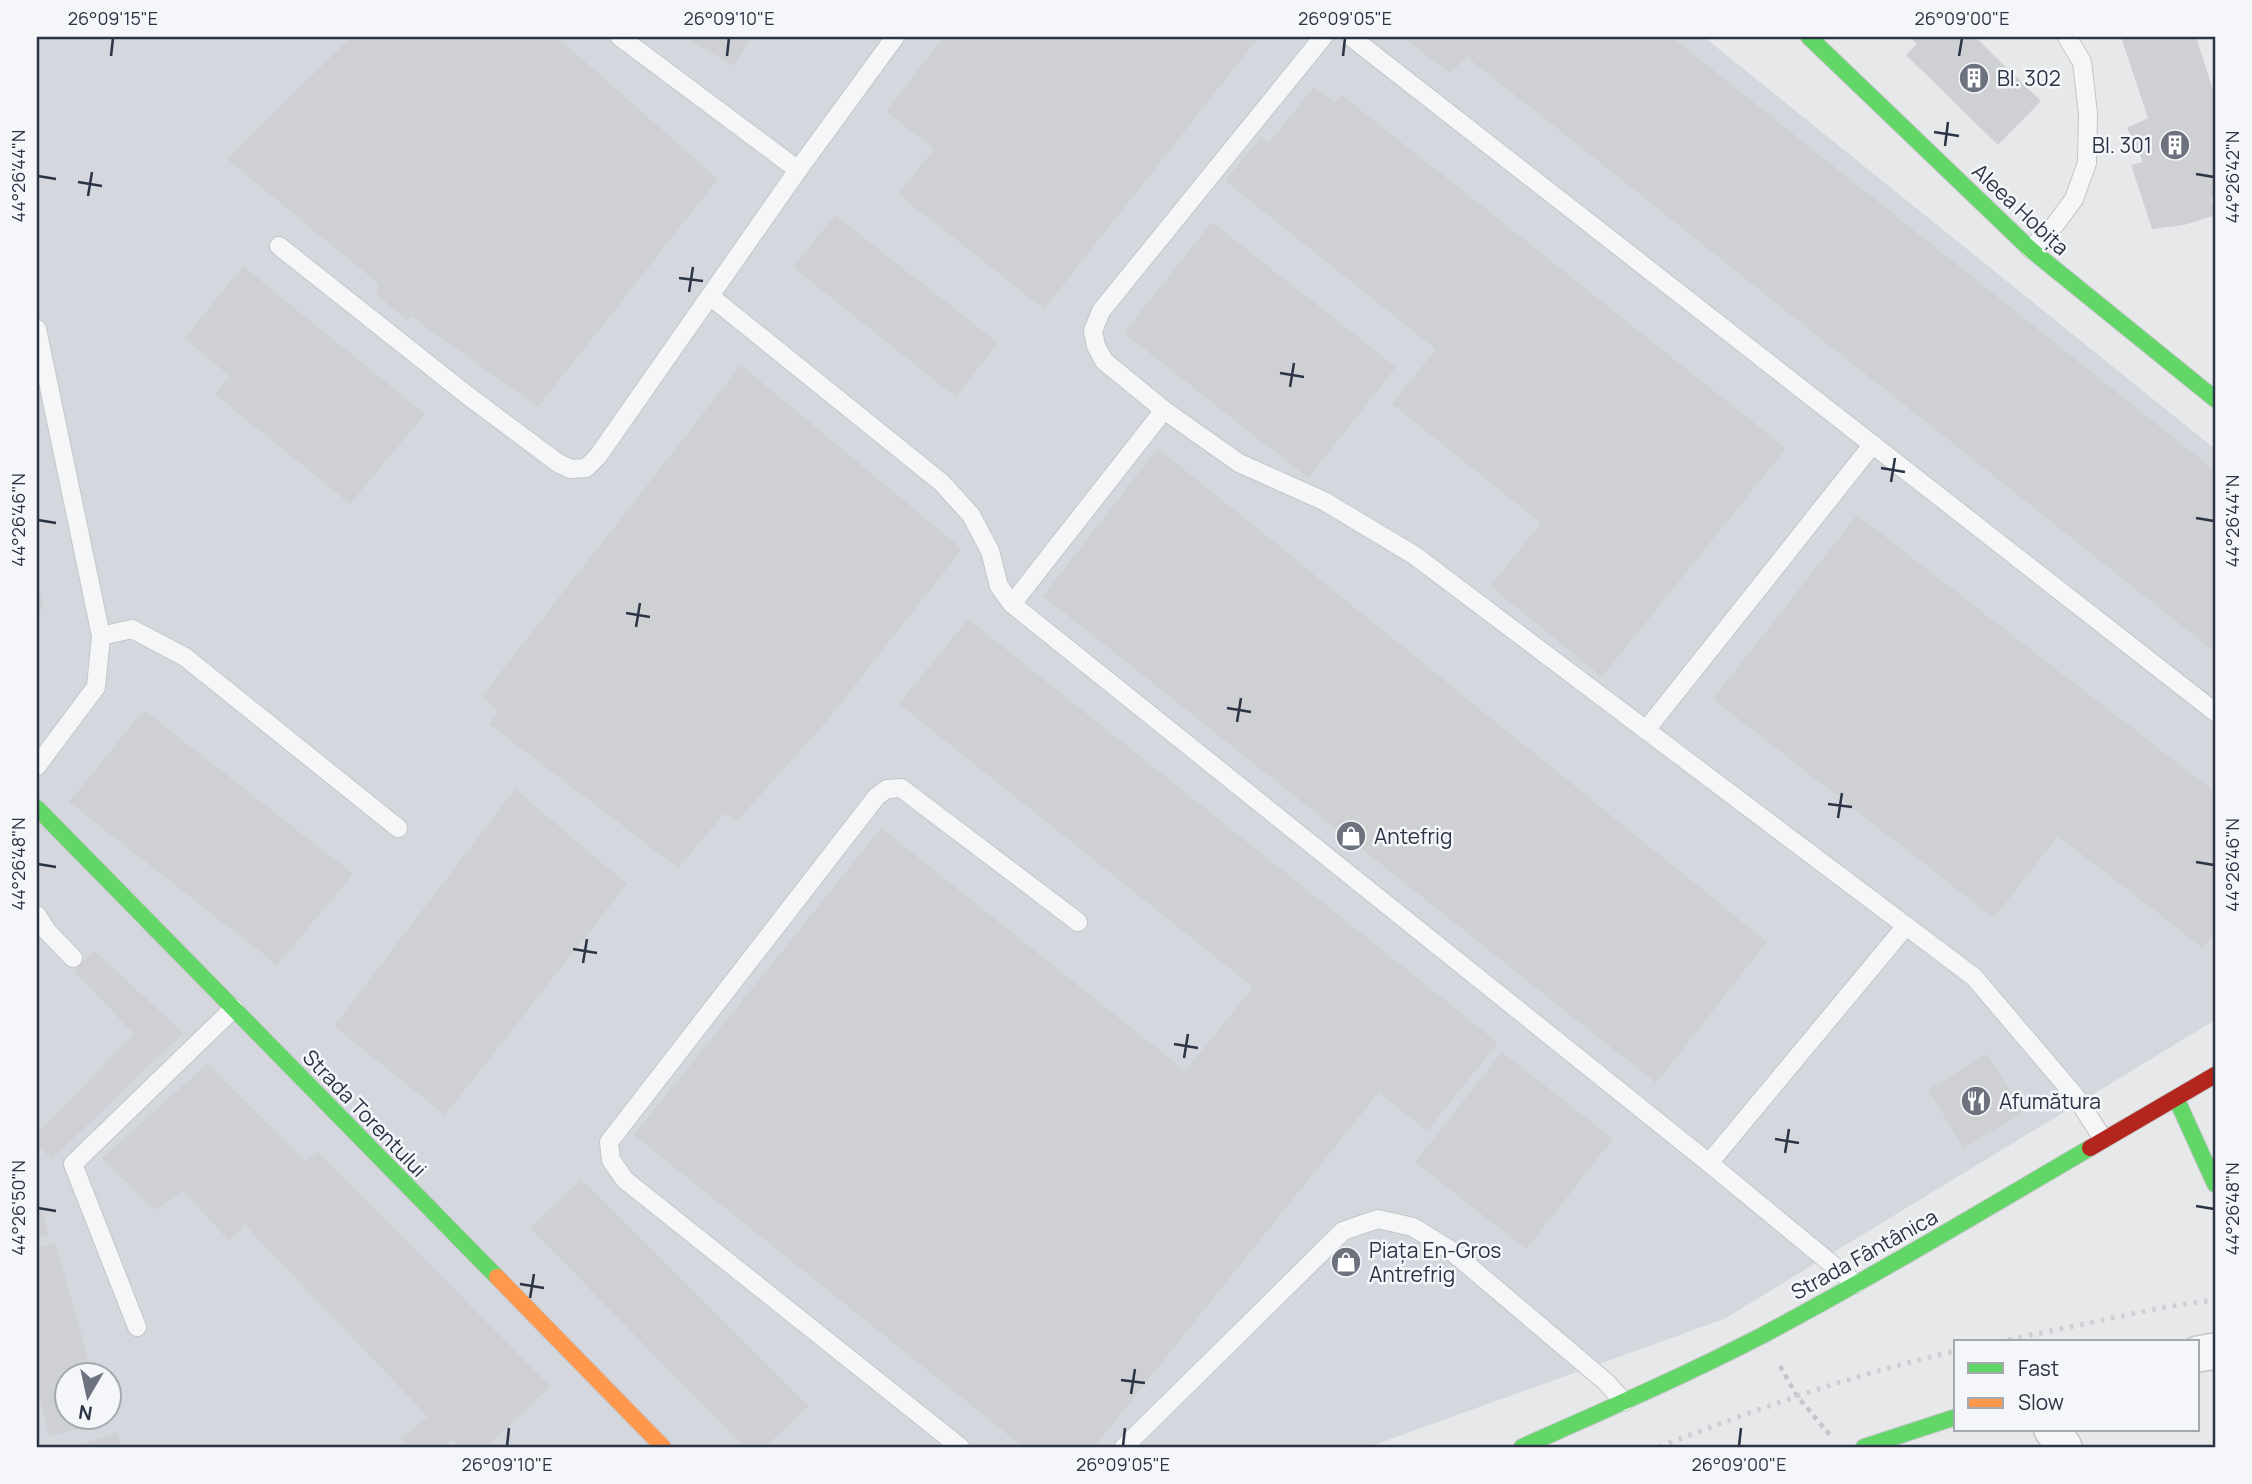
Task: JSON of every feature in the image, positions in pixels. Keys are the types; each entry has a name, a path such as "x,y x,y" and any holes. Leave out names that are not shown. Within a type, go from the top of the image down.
{"street":[{"name":"Aleea Hobița","path":"1809,37 2030,249 2215,399"},
{"name":"Strada Torentului","path":"37,808 663,1447"},
{"name":"Strada Fântânica","path":"1522,1447 1624,1402 1762,1335 2215,1075"},
{"path":"2176,1098 2215,1184"},
{"path":"1864,1447 1954,1418"},
{"path":"2053,1432 2064,1447"}],"lane":[{"path":"620,37 798,170"},
{"path":"279,246 467,395 558,463 572,469 586,468 598,456 798,170 895,37"},
{"path":"1324,37 1110,300 1093,331 1096,346 1104,361 1164,410 1239,463 1324,501 1414,555 1974,977 2076,1097 2103,1139"},
{"path":"1351,37 2215,712"},
{"path":"2030,249 2054,226 2074,198 2087,163 2088,113 2082,62 2067,37"},
{"path":"710,296 942,483 971,515 990,551 999,586 1012,604 1856,1283"},
{"path":"37,329 101,636 96,687 37,766"},
{"path":"1012,604 1164,410"},
{"path":"1646,730 1873,444"},
{"path":"101,636 132,629 185,657 398,828"},
{"path":"960,1447 625,1180 611,1160 609,1142 877,796 887,789 901,788 1078,922"},
{"path":"37,915 47,931 74,958"},
{"path":"1709,1163 1906,926"},
{"path":"137,1327 73,1164 234,1008"},
{"path":"1124,1447 1343,1231 1378,1219 1413,1227 1450,1250 1605,1382 1624,1402"}],"path":[{"path":"1762,1335 1797,1396 1831,1437"}],"shaded area":[{"path":"37,37 1704,37 2215,449 2215,1020 1724,1319 1368,1447 37,1447"}],"building":[{"path":"351,37 557,37 718,179 538,407 411,316 407,320 376,294 379,284 227,159"},
{"path":"684,37 751,37 734,66"},
{"path":"944,37 1259,37 1044,309 898,194 934,149 886,111"},
{"path":"1403,37 1672,37 2215,471 2215,652 1467,57 1450,73"},
{"name":"Bl. 302","path":"1909,37 1975,37 2041,101 1998,145 1906,55 1917,44"},
{"name":"Bl. 301","path":"2121,37 2196,37 2215,96 2215,198 2211,199 2215,215 2184,225 2152,229 2131,165 2143,162 2127,128 2148,118"},
{"path":"1314,87 1335,102 1341,94 1786,448 1602,677 1490,586 1541,523 1392,404 1436,349 1225,181 1261,136 1269,143"},
{"path":"835,215 998,343 956,397 793,267"},
{"path":"1212,222 1396,367 1308,478 1124,333"},
{"path":"243,266 425,414 350,504 215,394 230,376 184,339"},
{"path":"741,365 962,549 826,722 736,822 725,813 678,868 489,724 498,712 482,696"},
{"path":"1158,448 1767,942 1656,1083 1043,596"},
{"path":"1857,515 2215,792 2215,932 2203,948 2058,836 1994,918 1713,699"},
{"path":"37,582 44,609 37,610"},
{"path":"968,619 1498,1043 1427,1131 1379,1092 1094,1447 1023,1447 634,1135 881,828 1185,1071 1253,987 899,704"},
{"path":"144,710 353,874 277,965 69,802"},
{"path":"515,789 627,884 445,1115 334,1026"},
{"path":"94,950 183,1033 52,1159 37,1145 37,1134 134,1034 74,971"},
{"path":"1502,1052 1613,1139 1526,1249 1415,1162"},
{"name":"Afumătura","path":"1987,1054 2023,1112 1964,1148 1928,1090"},
{"path":"207,1064 306,1161 318,1152 550,1386 487,1447 461,1447 452,1439 443,1447 409,1447 401,1438 428,1417 245,1225 229,1241 183,1191 155,1210 102,1158"},
{"path":"581,1179 809,1406 765,1447 744,1447 530,1228"},
{"path":"37,1193 49,1234 37,1238"},
{"path":"55,1242 89,1362 52,1362 52,1432 65,1432 49,1436 37,1389 37,1248"},
{"path":"117,1432 122,1447 73,1447"}],"railway":[{"path":"2008,1340 2160,1308 2215,1300"},
{"path":"1659,1447 1806,1393 1880,1370 1954,1351"}],"traffic: fast":[{"path":"1809,37 2030,249 2215,399"},
{"path":"37,808 497,1277"},
{"path":"2176,1098 2215,1184"},
{"path":"1522,1447 1763,1335 1887,1267 2090,1148"},
{"path":"1864,1447 1954,1418"}],"traffic: slow":[{"path":"497,1277 663,1447"}],"traffic: jam":[{"path":"2090,1148 2215,1075"}],"place":[{"name":"Bl. 302","path":"1974,78"},
{"name":"Bl. 301","path":"2175,145"},
{"name":"Antefrig","path":"1351,836"},
{"name":"Afumătura","path":"1976,1101"},
{"name":"Piața En-Gros Antrefrig","path":"1346,1262"}]}
